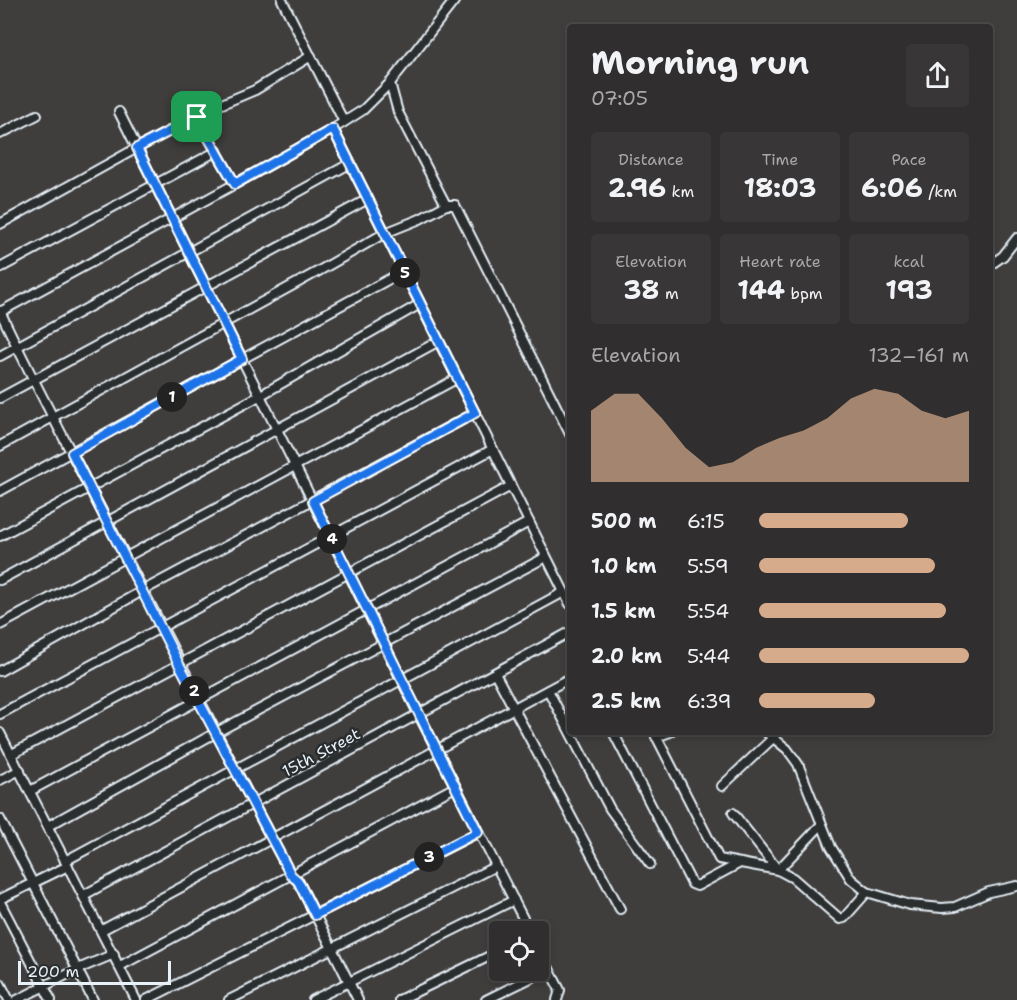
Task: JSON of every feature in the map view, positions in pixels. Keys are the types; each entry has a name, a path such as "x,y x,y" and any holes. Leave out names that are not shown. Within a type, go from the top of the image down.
{"street":[{"path":"282,0 344,122"},
{"path":"358,1000 298,881 291,875 179,664 108,522 16,348 0,312 235,184 363,110 390,83 455,0"},
{"path":"0,224 137,148 217,106 255,90 310,56"},
{"path":"390,83 399,112 446,205"},
{"path":"119,112 436,750 524,921"},
{"path":"0,134 38,115"},
{"path":"197,117 235,184"},
{"path":"333,129 567,598"},
{"path":"0,268 217,151"},
{"path":"0,356 351,163"},
{"path":"0,398 368,199"},
{"path":"0,446 385,233 420,219 446,205 455,205 567,428"},
{"path":"993,263 1003,256 1017,238"},
{"path":"0,491 404,271"},
{"path":"0,536 261,395 420,304"},
{"path":"0,580 439,341"},
{"path":"0,625 458,378"},
{"path":"0,671 142,591 475,413"},
{"path":"0,714 493,449"},
{"path":"12,754 511,486"},
{"path":"30,790 529,522"},
{"path":"48,826 217,732 546,557"},
{"path":"51,1000 0,901 235,770 564,592"},
{"name":"15th Street","path":"84,895 567,634"},
{"path":"495,673 620,909"},
{"path":"102,930 567,680"},
{"path":"548,690 567,726"},
{"path":"0,733 136,1000"},
{"path":"571,735 610,809 650,864"},
{"path":"615,735 692,884 697,886 740,863"},
{"path":"656,735 719,859 778,870 793,878 840,919 844,918 867,892"},
{"path":"770,735 787,749 798,764 831,847 851,879 867,892 910,905 942,908 955,907 989,892 1017,886"},
{"path":"723,786 773,738"},
{"path":"0,780 20,770"},
{"path":"120,966 455,787"},
{"path":"733,813 778,870"},
{"path":"0,819 93,1000"},
{"path":"778,870 821,825"},
{"path":"146,1000 478,832"},
{"path":"229,1000 496,866"},
{"path":"313,1000 513,900"},
{"path":"17,1000 78,969 114,954"},
{"path":"399,1000 489,956"},
{"path":"549,969 560,990 557,1000"},
{"path":"486,1000 525,981"},
{"path":"0,983 9,1000"}],"route":[{"path":"197,117 235,184 333,129 475,413 313,501 478,832 315,915 298,881 291,875 179,664 72,453 242,359 137,148 197,117"}]}
